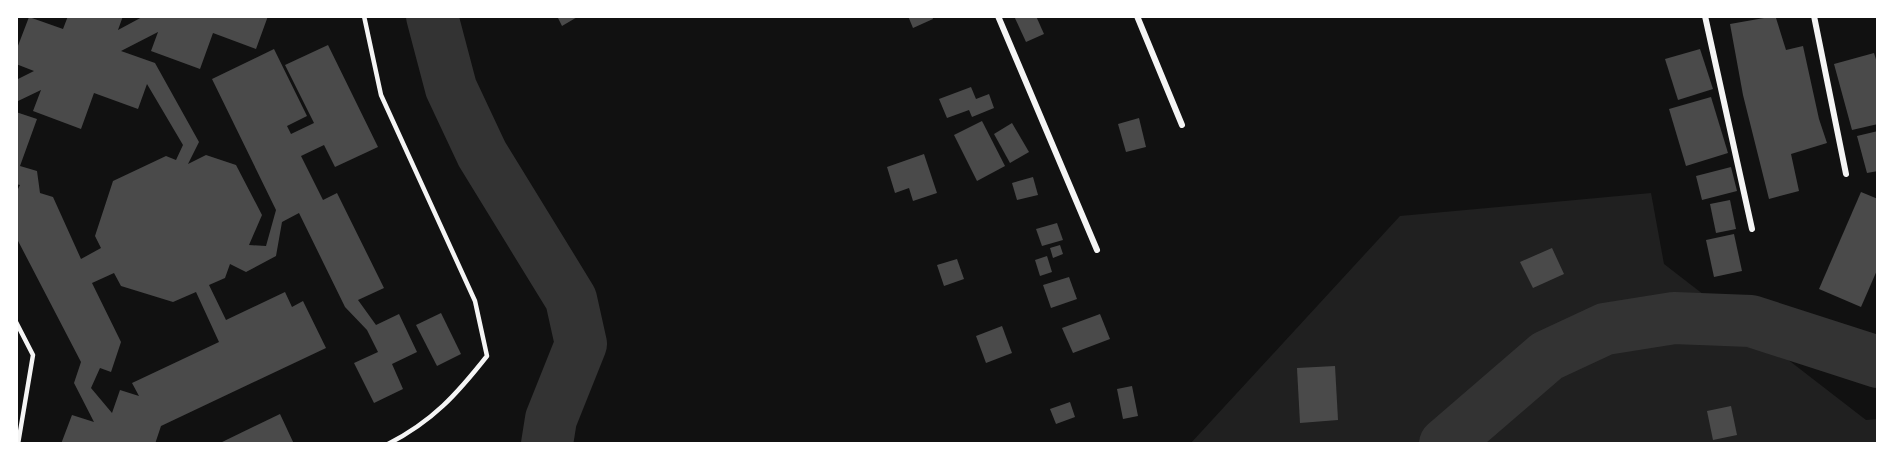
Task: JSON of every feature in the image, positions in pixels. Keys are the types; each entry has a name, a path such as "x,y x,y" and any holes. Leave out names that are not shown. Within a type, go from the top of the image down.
{"street":[{"path":"998,16 1097,250"},
{"path":"1137,16 1182,125"},
{"path":"1705,16 1752,230"},
{"path":"1814,16 1846,174"}],"lane":[{"path":"364,16 381,95 475,302 487,356 454,398 409,434 388,444"},
{"path":"16,322 33,355 18,444"}],"shaded area":[{"path":"1651,193 1664,264 1866,420 1878,419 1877,444 1190,444 1400,216"}],"building":[{"path":"68,16 123,16 118,30 144,16 268,16 256,49 213,33 200,69 151,51 158,32 121,51 155,63 199,142 188,164 206,155 236,165 262,215 249,245 266,246 276,210 212,79 274,49 307,116 287,126 291,134 314,123 285,65 328,45 378,147 335,167 324,145 301,156 323,200 337,193 384,288 358,300 376,325 399,314 417,352 392,364 403,389 374,403 354,363 378,352 367,330 345,307 299,213 282,222 276,256 246,272 230,264 225,278 209,285 226,320 285,292 292,307 303,301 326,348 161,426 155,444 61,444 72,415 94,422 74,383 81,362 16,237 16,193 20,185 16,184 16,112 37,119 20,166 37,171 40,193 53,197 81,259 101,248 95,236 113,181 166,156 176,160 183,145 147,84 138,109 94,93 81,129 33,111 41,90 16,102 16,80 34,71 16,64 16,51 29,17 63,29","holes":["114,273 121,286 173,302 196,292 219,342 132,383 139,396 120,390 112,413 91,388 100,368 111,372 121,342 92,283"]},
{"path":"557,16 579,16 562,26"},
{"path":"908,16 932,16 933,19 913,28"},
{"path":"1014,16 1036,16 1044,34 1026,42"},
{"path":"1776,18 1786,50 1803,46 1819,119 1827,143 1791,154 1799,191 1769,199 1743,95 1730,24"},
{"path":"1700,49 1713,89 1678,100 1665,59"},
{"path":"1874,53 1878,66 1878,124 1852,130 1834,64"},
{"path":"971,87 976,99 989,94 994,108 972,117 969,110 947,118 939,99"},
{"path":"1711,97 1728,153 1686,166 1669,109"},
{"path":"1139,118 1146,147 1126,152 1118,124"},
{"path":"982,121 1005,166 977,181 954,135"},
{"path":"1012,123 1029,152 1010,163 994,134"},
{"path":"1878,131 1878,171 1867,173 1857,136"},
{"path":"924,154 937,193 913,201 909,188 895,193 887,167"},
{"path":"1731,167 1737,191 1702,200 1696,176"},
{"path":"1033,177 1038,195 1017,200 1012,183"},
{"path":"1861,192 1878,199 1878,268 1861,307 1819,289"},
{"path":"1730,200 1736,229 1716,233 1710,204"},
{"path":"1057,223 1063,240 1042,246 1036,229"},
{"path":"1734,234 1742,271 1714,277 1706,240"},
{"path":"1060,245 1063,254 1053,258 1050,248"},
{"path":"1552,248 1564,274 1533,288 1520,262"},
{"path":"1047,256 1052,272 1040,276 1035,260"},
{"path":"957,259 964,279 944,286 937,265"},
{"path":"1069,277 1077,299 1051,308 1043,285"},
{"path":"441,313 461,354 437,366 416,325"},
{"path":"1100,314 1110,339 1073,353 1062,328"},
{"path":"1002,326 1012,353 986,363 976,336"},
{"path":"1335,366 1338,420 1300,423 1297,368"},
{"path":"1132,386 1138,416 1123,419 1117,389"},
{"path":"1070,402 1075,417 1056,424 1050,409"},
{"path":"1731,406 1737,435 1713,440 1707,411"},
{"path":"280,414 294,444 218,444"}],"waterway":[{"path":"432,16 451,88 482,154 571,299 581,344 551,419 547,444"},
{"path":"1445,444 1547,356 1605,329 1674,318 1751,321 1878,362"}]}
